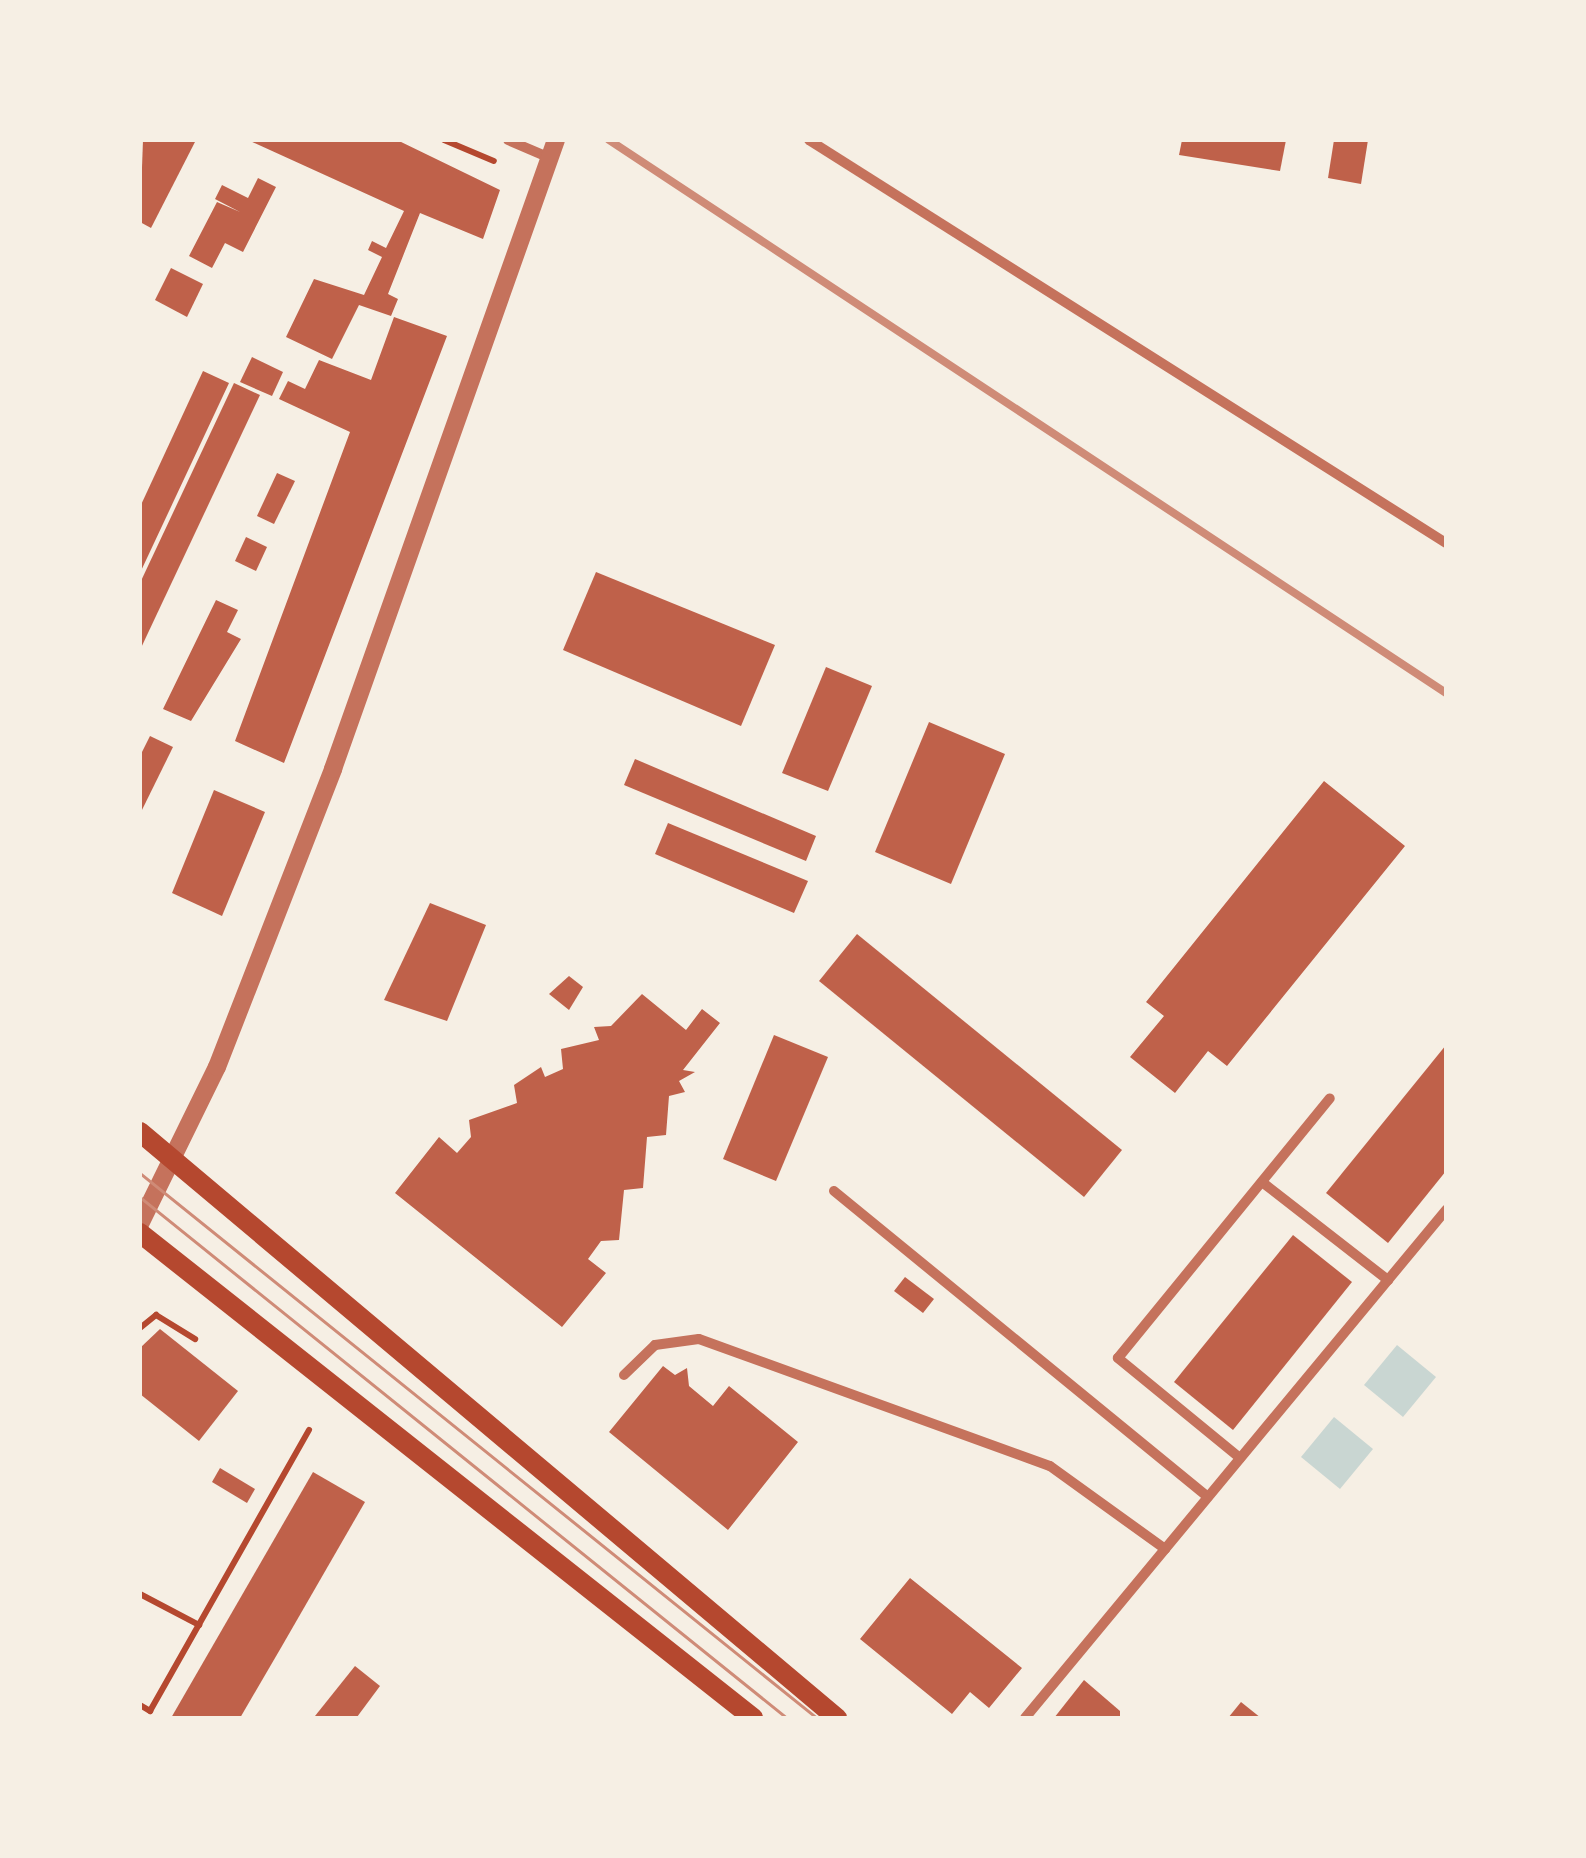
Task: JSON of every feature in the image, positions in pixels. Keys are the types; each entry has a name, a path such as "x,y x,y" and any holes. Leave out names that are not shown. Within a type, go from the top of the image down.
{"main road":[{"path":"140,1132 838,1718"},
{"path":"140,1233 753,1718"}],"street":[{"path":"140,1224 173,1163 334,769 554,149 508,140"},
{"path":"808,140 1446,542"},
{"path":"1240,1458 1118,1358 1330,1098"},
{"path":"1262,1182 1388,1280"},
{"path":"834,1191 1208,1497"},
{"path":"1025,1718 1446,1210"},
{"path":"624,1376 655,1346 700,1339 1050,1466 1165,1549"}],"path":[{"path":"444,140 496,162"},
{"path":"140,1328 156,1315 196,1340"},
{"path":"140,1705 150,1711 310,1430"},
{"path":"140,1594 199,1625"}],"shaded area":[{"path":"1397,1345 1436,1377 1403,1417 1364,1385"},
{"path":"1334,1417 1373,1449 1340,1489 1301,1457"}],"building":[{"path":"143,140 196,140 151,228 140,222"},
{"path":"248,140 397,140 500,190 483,239 420,213 388,294 398,299 391,316 359,305 332,359 286,337 314,279 364,295 382,257 368,250 372,241 386,248 404,211"},
{"path":"1182,140 1286,140 1280,171 1179,155"},
{"path":"1334,140 1368,140 1361,184 1328,178"},
{"path":"258,178 276,187 243,252 225,243 212,268 189,256 217,202 240,212 215,199 222,185 248,198"},
{"path":"171,268 203,284 187,317 155,300"},
{"path":"394,317 447,336 284,763 235,741 350,432 279,399 288,381 305,389 319,360 371,380"},
{"path":"252,357 283,372 272,396 240,382"},
{"path":"203,371 229,383 140,573 140,507"},
{"path":"234,383 260,395 140,650 140,583"},
{"path":"277,473 295,481 274,524 257,516"},
{"path":"246,537 267,547 256,571 235,561"},
{"path":"596,572 775,645 741,726 563,650"},
{"path":"216,600 238,610 227,632 241,639 191,721 163,709"},
{"path":"826,667 872,686 828,791 782,773"},
{"path":"929,722 1005,754 951,884 875,852"},
{"path":"150,736 173,747 140,814 140,756"},
{"path":"635,759 816,836 806,861 624,785"},
{"path":"1324,781 1405,846 1227,1066 1208,1051 1175,1093 1130,1057 1164,1016 1146,1002"},
{"path":"214,790 265,812 222,916 172,893"},
{"path":"668,823 808,881 794,913 655,854"},
{"path":"430,903 486,925 447,1021 384,1000"},
{"path":"857,934 1122,1150 1084,1197 819,981"},
{"path":"569,976 583,987 569,1010 549,994"},
{"path":"642,994 686,1030 702,1009 720,1023 683,1070 695,1072 679,1081 685,1092 669,1096 666,1135 647,1137 643,1188 624,1190 619,1240 601,1241 588,1259 606,1273 562,1327 395,1193 439,1137 457,1153 471,1137 469,1120 517,1103 514,1085 541,1067 545,1077 563,1069 561,1049 599,1040 594,1027 611,1026"},
{"path":"774,1035 828,1057 776,1181 723,1159"},
{"path":"1446,1045 1446,1171 1388,1243 1326,1193"},
{"path":"1293,1235 1352,1282 1233,1430 1174,1382"},
{"path":"905,1277 934,1299 923,1313 894,1291"},
{"path":"160,1329 238,1391 199,1441 140,1394 140,1348"},
{"path":"663,1366 675,1375 687,1368 689,1386 713,1406 729,1386 798,1442 728,1530 609,1432"},
{"path":"220,1468 255,1489 247,1503 212,1482"},
{"path":"313,1472 365,1502 282,1646 240,1718 171,1718"},
{"path":"910,1578 1022,1668 989,1708 970,1692 952,1714 860,1639"},
{"path":"355,1666 380,1686 357,1717 315,1716"},
{"path":"1084,1680 1120,1711 1120,1718 1054,1718"},
{"path":"1241,1702 1261,1718 1228,1718"}],"tram line":[{"path":"140,1173 817,1718"},
{"path":"140,1197 787,1718"}],"railway":[{"path":"609,140 1446,693"}]}
